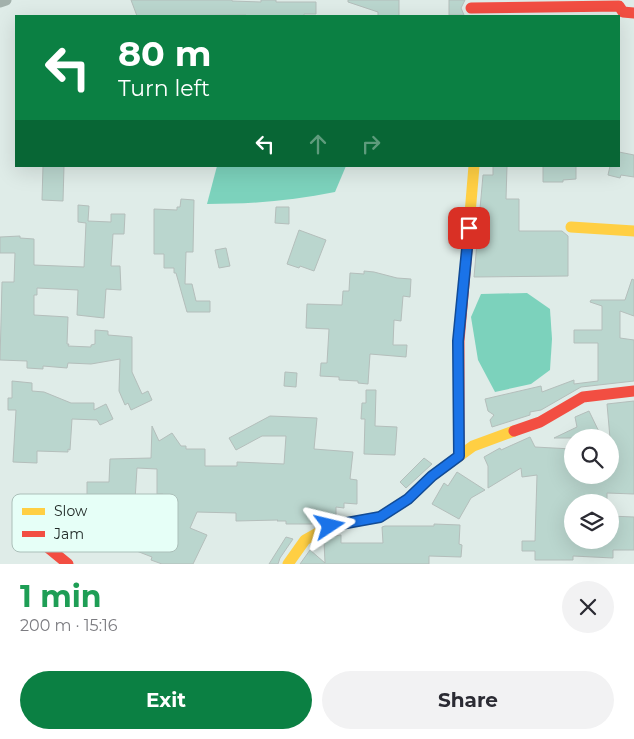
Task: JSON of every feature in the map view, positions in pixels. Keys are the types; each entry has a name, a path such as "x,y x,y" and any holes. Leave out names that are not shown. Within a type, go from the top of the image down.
{"street":[{"path":"0,2 6,0"},
{"path":"470,8 619,6 623,12 634,12"},
{"path":"459,456 458,341 474,167"},
{"path":"571,227 634,231"},
{"path":"288,564 305,540 330,526 380,517 408,499 432,476 473,446 540,422 583,397 634,391"},
{"path":"53,552 68,564"}],"shaded area":[{"path":"217,167 346,167 335,192 271,201 207,204"},
{"path":"527,293 550,309 552,339 550,370 531,384 495,392 478,360 471,317 481,294"}],"building":[{"path":"131,0 232,0 261,2 261,0 276,0 276,2 316,2 316,14 304,15 137,15"},
{"path":"348,0 399,0 399,15 378,15 378,12 348,2"},
{"path":"449,0 465,0 461,8 464,15 449,15"},
{"path":"620,152 634,155 634,177 621,175 620,178 608,175 610,167 620,167"},
{"path":"43,167 64,167 63,201 42,200"},
{"path":"493,167 507,167 506,199 519,199 519,231 562,231 568,236 568,276 474,277 483,175 493,175"},
{"path":"543,167 576,167 576,179 563,180 563,182 543,182"},
{"path":"181,199 194,200 193,252 186,252 185,284 192,284 196,301 210,301 210,312 187,312 174,268 164,268 164,254 154,254 154,209 177,210 177,207 180,207"},
{"path":"78,205 89,206 88,221 111,222 111,214 125,214 124,234 113,234 111,266 120,266 121,290 106,289 104,318 77,315 78,290 37,288 37,295 34,295 34,315 68,317 68,346 91,347 91,345 95,344 95,330 108,331 108,335 132,337 132,372 142,394 148,391 152,400 131,410 128,403 125,405 119,391 120,359 91,364 68,363 67,368 43,366 43,369 27,368 27,361 0,360 2,282 14,282 15,253 0,253 0,237 20,236 20,238 34,239 34,265 84,267 86,223 78,222"},
{"path":"276,207 289,207 289,224 275,223"},
{"path":"299,230 326,240 314,271 287,264"},
{"path":"226,248 230,266 219,268 215,250"},
{"path":"364,271 411,279 410,297 403,296 401,321 394,320 393,345 407,345 406,357 370,354 368,384 358,383 358,381 339,380 339,377 320,376 321,363 327,363 329,329 306,328 307,304 342,305 343,291 349,291 350,273 364,274"},
{"path":"632,279 634,280 634,316 620,311 620,338 634,340 634,381 581,387 541,410 530,412 530,415 492,427 490,420 494,415 488,411 485,399 541,386 542,392 574,380 574,384 598,381 598,343 574,343 574,330 602,330 602,306 590,302 591,300 625,300"},
{"path":"285,372 297,373 296,387 284,386"},
{"path":"12,381 32,383 32,391 44,392 71,403 94,403 94,410 106,404 113,419 100,425 97,420 72,419 70,450 68,449 68,452 37,451 37,463 13,462 16,410 8,410 8,398 12,398"},
{"path":"366,390 376,390 375,426 397,427 395,455 364,454 365,419 361,419 362,403 366,403"},
{"path":"634,401 634,494 564,494 564,549 619,549 619,516 634,517 634,550 613,550 613,558 573,556 573,560 535,560 535,551 522,551 522,541 535,541 537,475 522,477 521,468 488,488 488,466 484,457 500,448 501,450 530,437 535,447 564,449 564,484 619,484 619,429 609,429 607,404"},
{"path":"589,411 598,429 573,429 577,427 575,417"},
{"path":"270,416 317,418 314,449 353,452 350,479 357,480 357,504 344,503 344,508 336,507 336,515 325,517 313,524 286,524 286,521 278,520 236,521 236,513 197,512 190,528 207,535 193,564 162,564 151,560 152,557 139,552 178,552 178,494 157,494 157,469 137,468 135,494 87,494 87,482 109,482 110,459 151,458 152,426 159,441 172,433 181,446 186,446 186,449 205,449 205,466 237,466 237,462 284,464 286,436 262,436 236,450 229,438"},
{"path":"564,433 564,438 554,438"},
{"path":"424,458 432,464 406,488 400,482"},
{"path":"457,472 485,490 471,498 459,519 432,504 444,483 448,486"},
{"path":"434,524 460,525 459,544 462,545 461,557 429,556 429,564 300,564 310,550 325,563 324,541 333,536 341,535 341,543 383,543 382,527 434,526"},
{"path":"286,537 293,539 278,564 269,564"}],"traffic: slow":[{"path":"467,250 474,167"},
{"path":"571,227 634,231"},
{"path":"288,564 305,540 330,526 380,517 408,499 432,476 473,446 514,431"}],"traffic: jam":[{"path":"471,8 619,6 623,12 634,13"},
{"path":"459,456 459,341 467,250"},
{"path":"514,431 540,422 583,397 634,391"},
{"path":"53,552 68,564"}],"route":[{"path":"330,526 380,517 408,499 432,476 459,456 458,341 469,228"}]}
